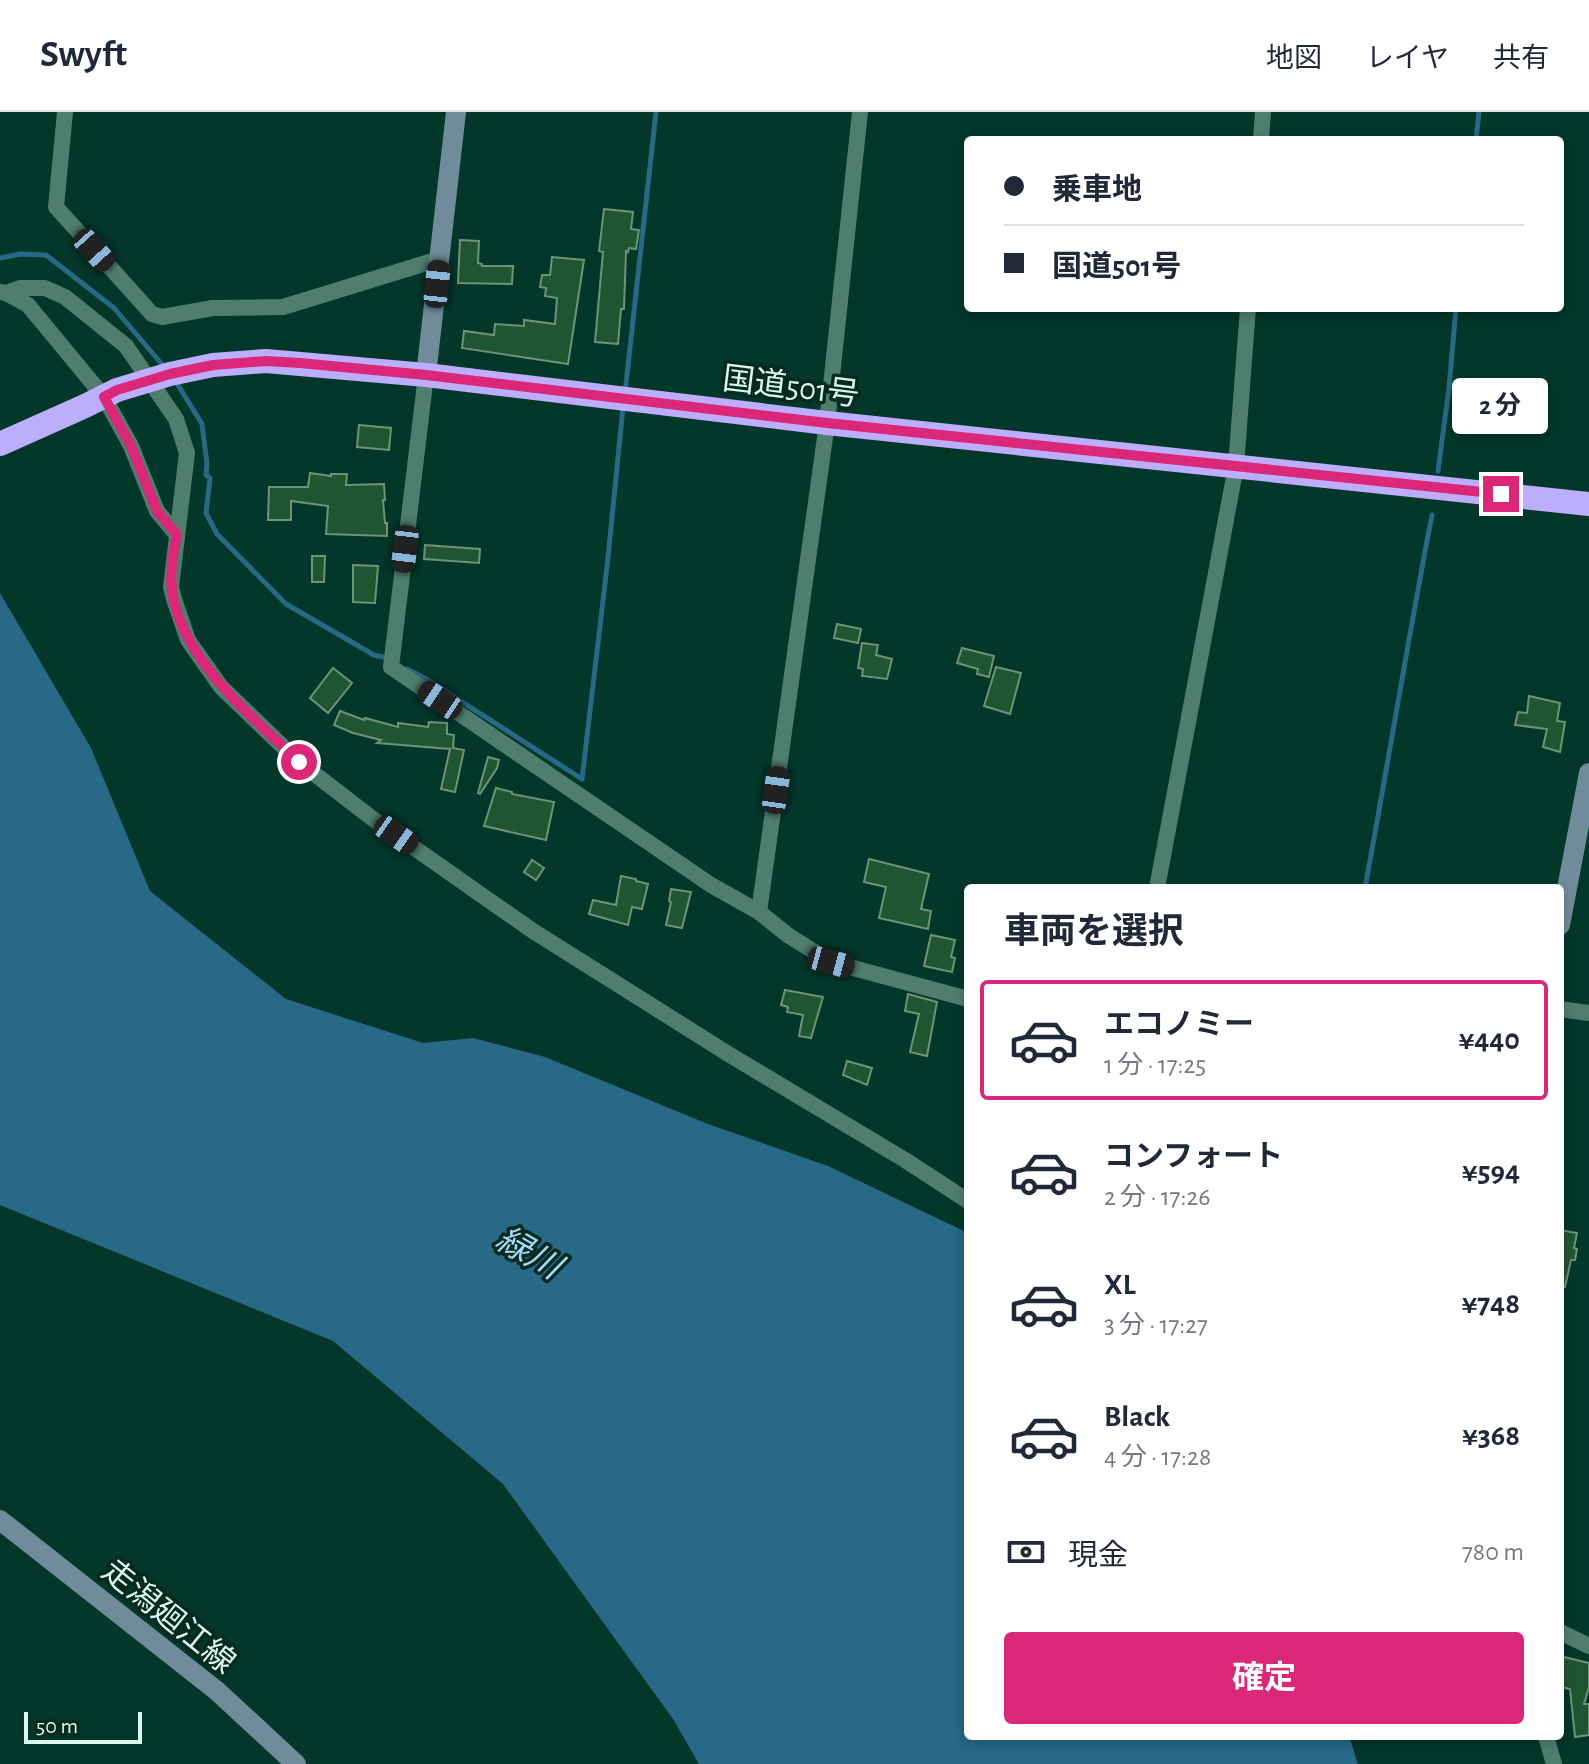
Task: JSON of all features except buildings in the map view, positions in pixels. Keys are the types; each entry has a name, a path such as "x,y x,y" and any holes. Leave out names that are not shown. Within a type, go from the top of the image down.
{"highway":[{"name":"国道501号","path":"0,444 102,398 170,374 213,365 266,361 426,375 827,423 1589,504"}],"street":[{"path":"65,112 56,207 152,314 162,317 213,308 283,307 439,259"},
{"path":"456,112 391,667 711,885 759,912 789,936 831,962 964,998"},
{"path":"759,912 827,423 860,112"},
{"path":"1261,136 1263,112"},
{"path":"3,293 20,288 45,288 65,297 126,346 176,419 187,453 171,587 188,640 221,687 299,762 373,819 533,931 964,1198"},
{"path":"3,293 28,305 102,398 131,446 157,511 177,535"},
{"path":"1158,884 1236,466 1248,312"},
{"path":"1564,904 1589,773"},
{"path":"1564,1010 1589,1013"},
{"name":"走潟廻江線","path":"0,1520 217,1691 296,1764"},
{"path":"1564,1634 1589,1646"},
{"path":"1547,1740 1554,1764"}],"water":[{"name":"緑川","path":"0,593 91,748 150,891 286,999 423,1043 473,1038 545,1057 708,1124 828,1166 964,1231 964,1740 1350,1740 1358,1764 699,1764 673,1719 503,1484 333,1341 0,1205"}],"waterway":[{"path":"625,393 656,112"},
{"path":"1476,136 1479,112"},
{"path":"0,258 20,254 46,255 114,308 166,369"},
{"path":"1438,471 1456,312"},
{"path":"175,380 202,424 206,475 210,478 206,513 217,534 286,604 374,655 388,658"},
{"path":"407,669 582,779 623,407"},
{"path":"1366,884 1432,515"}],"route":[{"path":"299,762 221,687 188,640 171,587 177,535 157,511 131,446 104,397 117,390 213,365 266,361 300,363 827,423 1501,494"}]}
